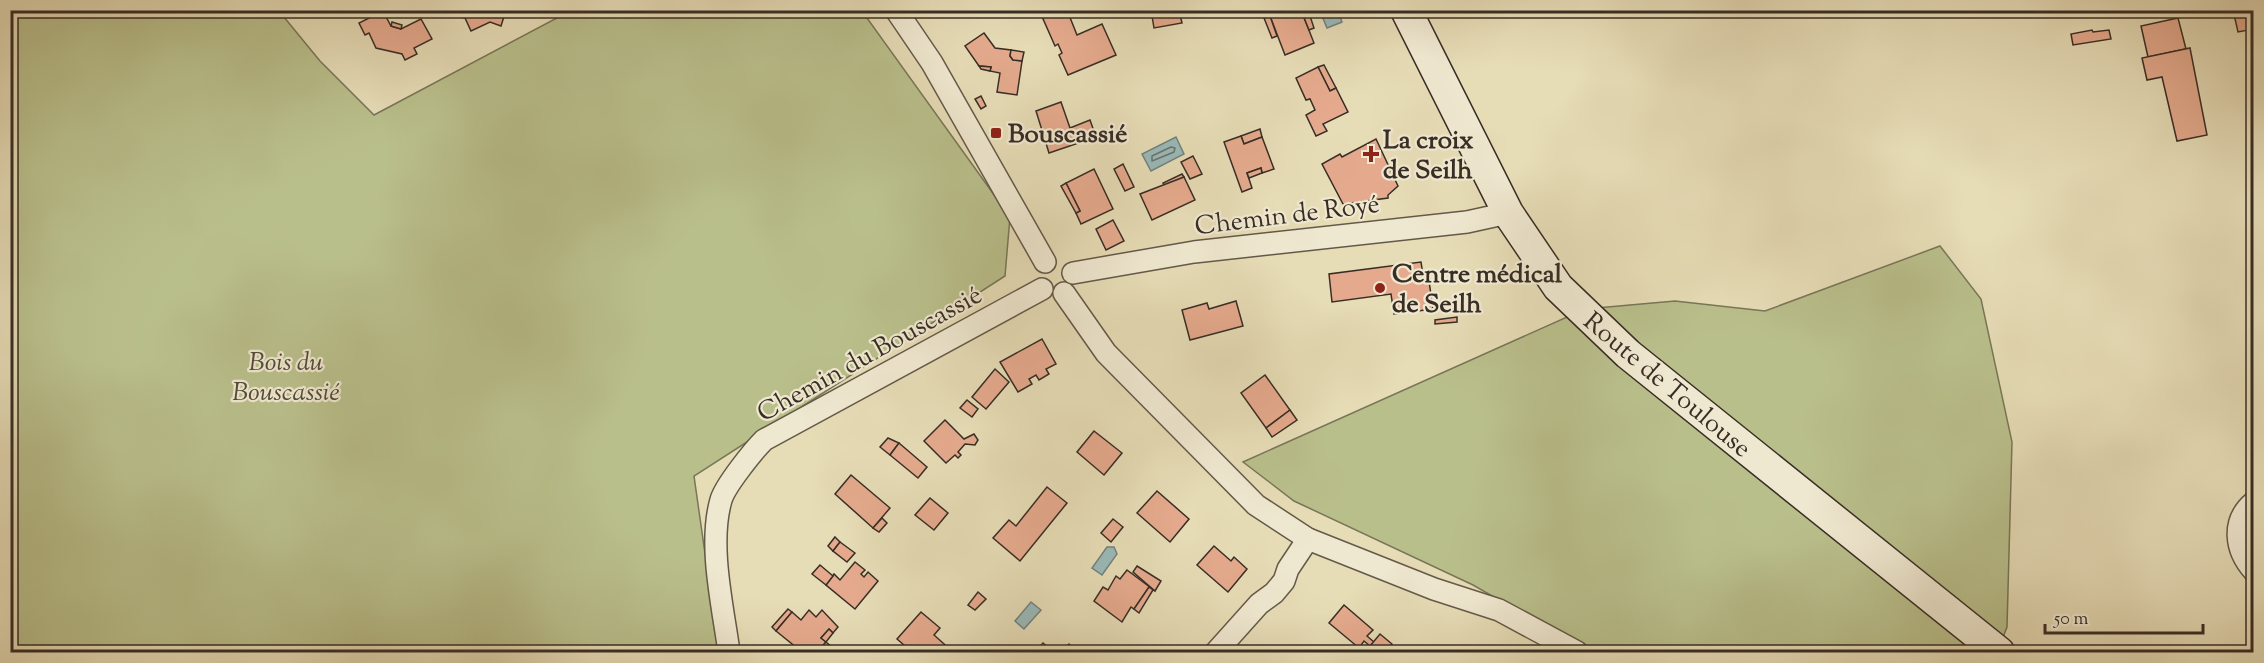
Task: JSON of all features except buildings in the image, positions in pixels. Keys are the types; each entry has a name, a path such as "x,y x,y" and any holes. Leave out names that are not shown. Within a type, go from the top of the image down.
{"main road":[{"name":"Route de Toulouse","path":"1406,10 1508,213 1558,287 1637,362 1999,652"}],"street":[{"path":"896,10 932,63 1045,262"},
{"name":"Chemin de Royé","path":"1073,273 1194,252 1467,222 1508,213"},
{"path":"1052,259 1065,262 1073,273 1071,284 1064,292 1048,294 1042,289 1037,275 1045,262 1052,259"},
{"name":"Chemin du Bouscassié","path":"729,652 716,561 721,499 753,450 764,440 1042,289"},
{"path":"1064,292 1106,353 1184,435 1256,505 1308,539 1434,589 1499,610 1577,652"},
{"path":"2253,502 2243,510 2237,529 2239,545 2246,563 2253,571"},
{"path":"1216,652 1259,604 1279,587 1308,539"}],"green space":[{"name":"Bois du Bouscassié","path":"10,11 279,11 320,61 374,115 570,11 862,11 1010,217 1005,276 694,476 719,652 11,652"},
{"path":"1940,246 1981,299 2012,442 2007,627 1997,652 1590,652 1473,585 1294,501 1243,462 1585,309 1675,301 1765,311"}],"water":[{"path":"1320,11 1338,11 1342,22 1327,28"},
{"path":"1176,137 1184,154 1151,171 1142,154"},
{"path":"1107,547 1114,547 1117,554 1102,575 1092,568"},
{"path":"1031,602 1041,610 1024,629 1015,621"}],"place":[{"name":"Bouscassié","path":"996,133"},
{"name":"La croix de Seilh","path":"1371,154"},
{"name":"Centre médical de Seilh","path":"1380,288"}]}
